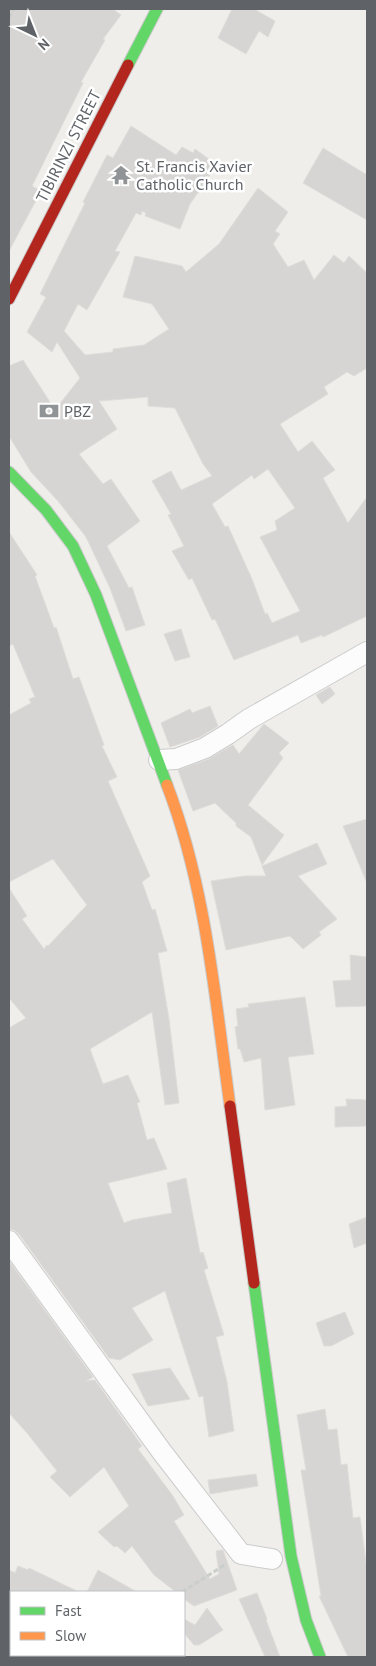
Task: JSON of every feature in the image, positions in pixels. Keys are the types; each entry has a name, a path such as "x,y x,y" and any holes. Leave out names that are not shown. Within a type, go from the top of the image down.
{"main road":[{"name":"TIBIRINZI STREET","path":"9,299 157,9"},
{"path":"9,472 46,510 73,546 96,595 177,811 206,928 291,1556 313,1643 320,1657"}],"street":[{"path":"159,760 176,759 205,748 249,718 367,652"},
{"path":"9,1241 162,1452 241,1554 272,1559"}],"path":[{"path":"9,18 13,9"},
{"path":"184,1591 241,1554"}],"building":[{"path":"9,9 113,9 121,15 103,39 105,40 81,82 83,83 32,186 41,191 9,251"},
{"path":"232,9 254,9 275,21 268,37 259,31 246,54 218,38"},
{"path":"131,126 176,155 182,147 193,153 195,149 217,165 190,204 180,229 145,216 146,213 142,211 141,215 136,213 115,251 120,252 87,310 78,304 64,331 85,355 113,352 113,349 144,345 169,329 152,304 123,297 135,256 182,266 186,272 219,244 258,188 288,212 275,231 280,234 273,244 288,267 304,260 314,280 334,255 344,263 349,256 367,273 367,368 354,376 347,372 324,387 328,394 280,424 298,452 312,441 335,470 323,478 348,523 367,497 367,616 323,637 322,635 301,643 298,635 234,660 215,619 212,620 192,578 189,580 172,551 184,546 168,515 171,514 152,481 171,471 181,490 212,476 203,464 175,408 148,406 148,397 99,401 117,429 79,454 103,484 111,479 140,521 107,546 129,588 132,587 145,625 126,631 110,588 86,537 58,501 31,472 9,436 9,366 23,360 55,410 80,378 57,342 52,352 27,332 46,297 40,294 85,203 83,202 107,155 113,158","holes":["268,469 295,508 275,521 277,530 260,537 300,611 272,623 267,613 265,614 252,579 228,526 225,527 212,504 252,475 254,479"]},
{"path":"323,148 367,175 367,220 303,183"},
{"path":"9,532 37,575 35,576 54,628 56,627 73,679 79,677 104,745 102,746 117,777 108,781 150,876 142,882 152,910 155,909 167,951 158,953 169,1019 179,1103 165,1105 152,1012 90,1049 103,1084 128,1075 140,1102 137,1103 147,1140 154,1138 167,1169 108,1183 124,1223 172,1213 167,1183 186,1178 200,1253 203,1252 208,1268 204,1270 224,1335 216,1337 227,1382 234,1431 209,1437 203,1396 199,1397 165,1291 132,1308 153,1340 120,1360 109,1358 19,1234 9,1229 9,1028 26,1018 9,998 9,888 27,916 22,919 44,949 87,905 53,859 9,882 9,715 31,703 29,699 35,697 13,644 9,646"},
{"path":"181,629 190,657 175,661 164,634"},
{"path":"330,687 335,694 322,704 316,695"},
{"path":"210,706 218,726 200,737 170,747 161,723 190,709 192,713"},
{"path":"264,724 289,743 279,753 283,758 248,805 284,835 262,865 251,837 236,826 236,823 215,803 193,811 178,770 209,759 233,745 239,754"},
{"path":"367,819 367,883 343,826"},
{"path":"317,843 327,864 298,876 337,919 319,932 321,935 303,949 290,936 226,950 211,881 245,876 266,876 262,866"},
{"path":"350,955 367,957 367,1006 336,1007 333,981 351,980"},
{"path":"305,997 314,1054 288,1057 295,1105 265,1110 261,1058 244,1062 240,1049 238,1049 235,1027 238,1026 236,1009 249,1007 248,1004"},
{"path":"346,1099 367,1100 367,1126 335,1127 335,1107 347,1106"},
{"path":"367,1217 367,1243 354,1248 349,1224"},
{"path":"9,1261 93,1377 86,1381 95,1380 142,1446 138,1449 173,1496 184,1515 174,1521 210,1579 219,1574 216,1551 223,1550 237,1590 194,1606 185,1600 185,1591 175,1591 154,1575 132,1546 125,1553 117,1546 114,1547 98,1532 129,1506 104,1467 70,1497 50,1477 57,1471 9,1413"},
{"path":"345,1312 354,1334 331,1346 324,1346 316,1323"},
{"path":"170,1368 190,1399 148,1406 132,1374"},
{"path":"325,1409 328,1430 337,1429 341,1465 347,1464 353,1518 360,1517 367,1570 367,1657 348,1657 319,1596 321,1596 301,1470 306,1470 297,1415"},
{"path":"256,1474 258,1486 210,1494 208,1480"},
{"path":"18,1566 28,1570 29,1568 77,1591 9,1592 9,1570 15,1573"},
{"path":"98,1570 135,1591 88,1591"},
{"path":"257,1593 280,1657 265,1657 239,1599"},
{"path":"207,1608 223,1630 199,1645 194,1645 185,1634 185,1620 195,1625"}],"traffic: fast":[{"path":"128,65 157,9"},
{"path":"9,472 46,510 73,546 96,595 167,785"},
{"path":"254,1283 291,1556 306,1620 320,1657"}],"traffic: slow":[{"path":"167,785 191,863 208,943 230,1106"}],"traffic: jam":[{"path":"9,299 128,65"},
{"path":"230,1106 254,1283"}],"place":[{"name":"St. Francis Xavier Catholic Church","path":"121,175"},
{"name":"PBZ","path":"49,411"}]}
